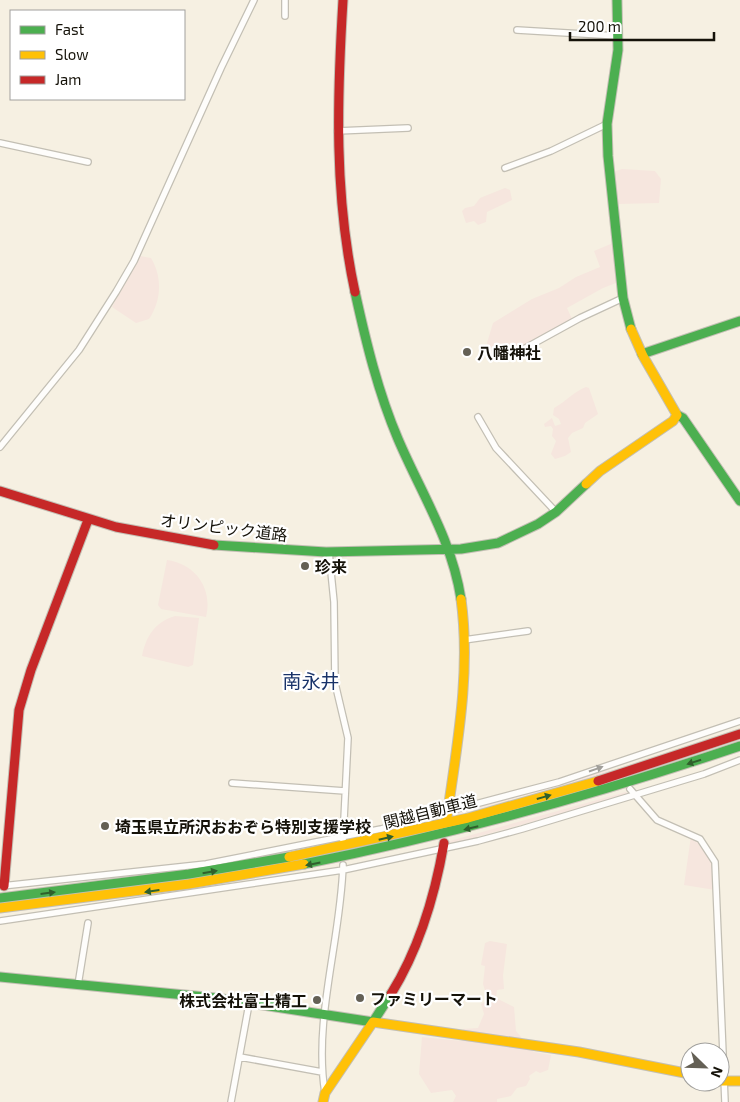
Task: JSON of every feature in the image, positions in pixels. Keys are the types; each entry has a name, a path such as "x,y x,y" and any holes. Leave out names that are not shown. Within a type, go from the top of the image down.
{"main road":[{"path":"343,0 337,131 339,191 343,224 371,358 402,449 450,550 461,608 464,640 459,735 448,814"},
{"path":"617,0 618,36 607,124 608,163 623,298 631,328 642,354 676,408 677,414 683,418 716,463 740,501"},
{"path":"642,354 740,321"},
{"name":"オリンピック道路","path":"0,491 88,520 165,537 222,546 329,552 450,550 498,543 524,532 556,512 600,471 673,421 677,414"},
{"path":"2,886 19,710 31,670 88,520"},
{"name":"関越自動車道","path":"0,898 196,874 323,852 454,822 566,791 656,764 740,734"},
{"name":"関越自動車道","path":"0,908 190,885 385,849 496,822 569,801 740,746"},
{"path":"324,1098 401,978 425,914 443,845"},
{"path":"0,977 249,1004 578,1052 680,1072"}],"street":[{"path":"0,447 79,350 134,261 221,68 254,0"},
{"path":"285,0 285,16"},
{"path":"517,30 618,36"},
{"path":"506,168 551,151 607,124"},
{"path":"337,131 408,128"},
{"path":"0,144 88,162"},
{"path":"520,351 580,318 623,298"},
{"path":"478,417 496,448 556,512"},
{"path":"329,552 334,602 335,683 348,738 342,838"},
{"path":"464,640 528,631"},
{"path":"2,886 206,864 342,838 448,814 612,767 740,721"},
{"path":"0,921 343,868 443,845 487,838 634,796 740,760"},
{"path":"232,783 345,791"},
{"path":"630,789 634,796 657,820 700,839 715,862 721,1042"},
{"path":"324,1098 322,1072 325,1015 337,935 343,868"},
{"path":"78,985 88,923"},
{"path":"231,1102 249,1004"},
{"path":"240,1057 322,1072"}],"shaded area":[{"path":"622,169 655,171 661,179 659,203 619,204 615,192 614,178 616,171"},
{"path":"505,188 510,190 512,200 487,212 486,222 478,225 474,221 466,223 462,211 465,208 474,206 480,198"},
{"path":"613,243 617,276 616,283 567,308 572,319 505,355 500,348 489,351 487,343 493,323 532,299 559,288 576,277 600,267 594,251"},
{"path":"140,256 151,258 157,273 159,289 156,305 149,319 136,323 112,307"},
{"path":"586,387 589,388 598,414 585,423 583,428 572,433 568,438 571,452 555,459 551,454 556,441 552,436 553,429 551,426 545,427 544,424 552,418 555,426 561,424 559,419 553,415 554,408 577,391"},
{"path":"167,560 177,562 186,567 194,572 200,580 207,597 206,617 161,609 158,605"},
{"path":"175,616 199,618 193,665 188,667 142,656 152,631 162,622"},
{"path":"607,768 611,772 451,816 452,812"},
{"path":"626,792 629,795 448,845 446,842"},
{"path":"691,836 703,847 710,859 715,890 684,885"},
{"path":"490,941 507,944 503,976 504,989 497,990 496,998 514,1007 516,1031 534,1052 551,1055 548,1070 540,1073 536,1071 529,1076 530,1079 526,1086 517,1088 511,1096 497,1099 497,1102 453,1102 456,1096 452,1090 431,1093 419,1074 422,1037 462,1041 463,1029 478,1028 484,1014 481,1004 488,1000 483,984 485,966 481,965 485,943"}],"traffic: fast":[{"path":"617,0 618,50 607,124 608,156 623,298 631,329"},
{"path":"355,292 368,348 384,403 398,439 435,517 451,557 461,599"},
{"path":"642,354 740,321"},
{"path":"677,415 683,418 740,501"},
{"path":"214,545 326,552 461,549 498,543 538,524 556,512 586,484"},
{"path":"304,864 415,840 524,812 740,746"},
{"path":"0,898 189,874 289,857"},
{"path":"0,977 216,998 373,1022 391,994"}],"traffic: slow":[{"path":"586,484 600,471 673,421 677,415 643,356 631,329"},
{"path":"447,817 464,681 464,626 461,599"},
{"path":"289,857 468,818 598,781"},
{"path":"0,908 189,884 304,864"},
{"path":"323,1102 325,1093 373,1022 579,1052 680,1072"},
{"path":"730,1081 740,1081"}],"traffic: jam":[{"path":"343,0 339,74 340,183 348,256 355,292"},
{"path":"0,491 116,527 214,545"},
{"path":"4,886 19,710 31,670 88,520"},
{"path":"598,781 740,734"},
{"path":"391,994 410,959 425,921 444,843"}],"place":[{"name":"八幡神社","path":"467,352"},
{"name":"珍来","path":"305,566"},
{"name":"埼玉県立所沢おおぞら特別支援学校","path":"105,826"},
{"name":"ファミリーマート","path":"360,998"},
{"name":"株式会社富士精工","path":"317,1000"}],"district":[{"name":"南永井","path":"311,680"}]}
